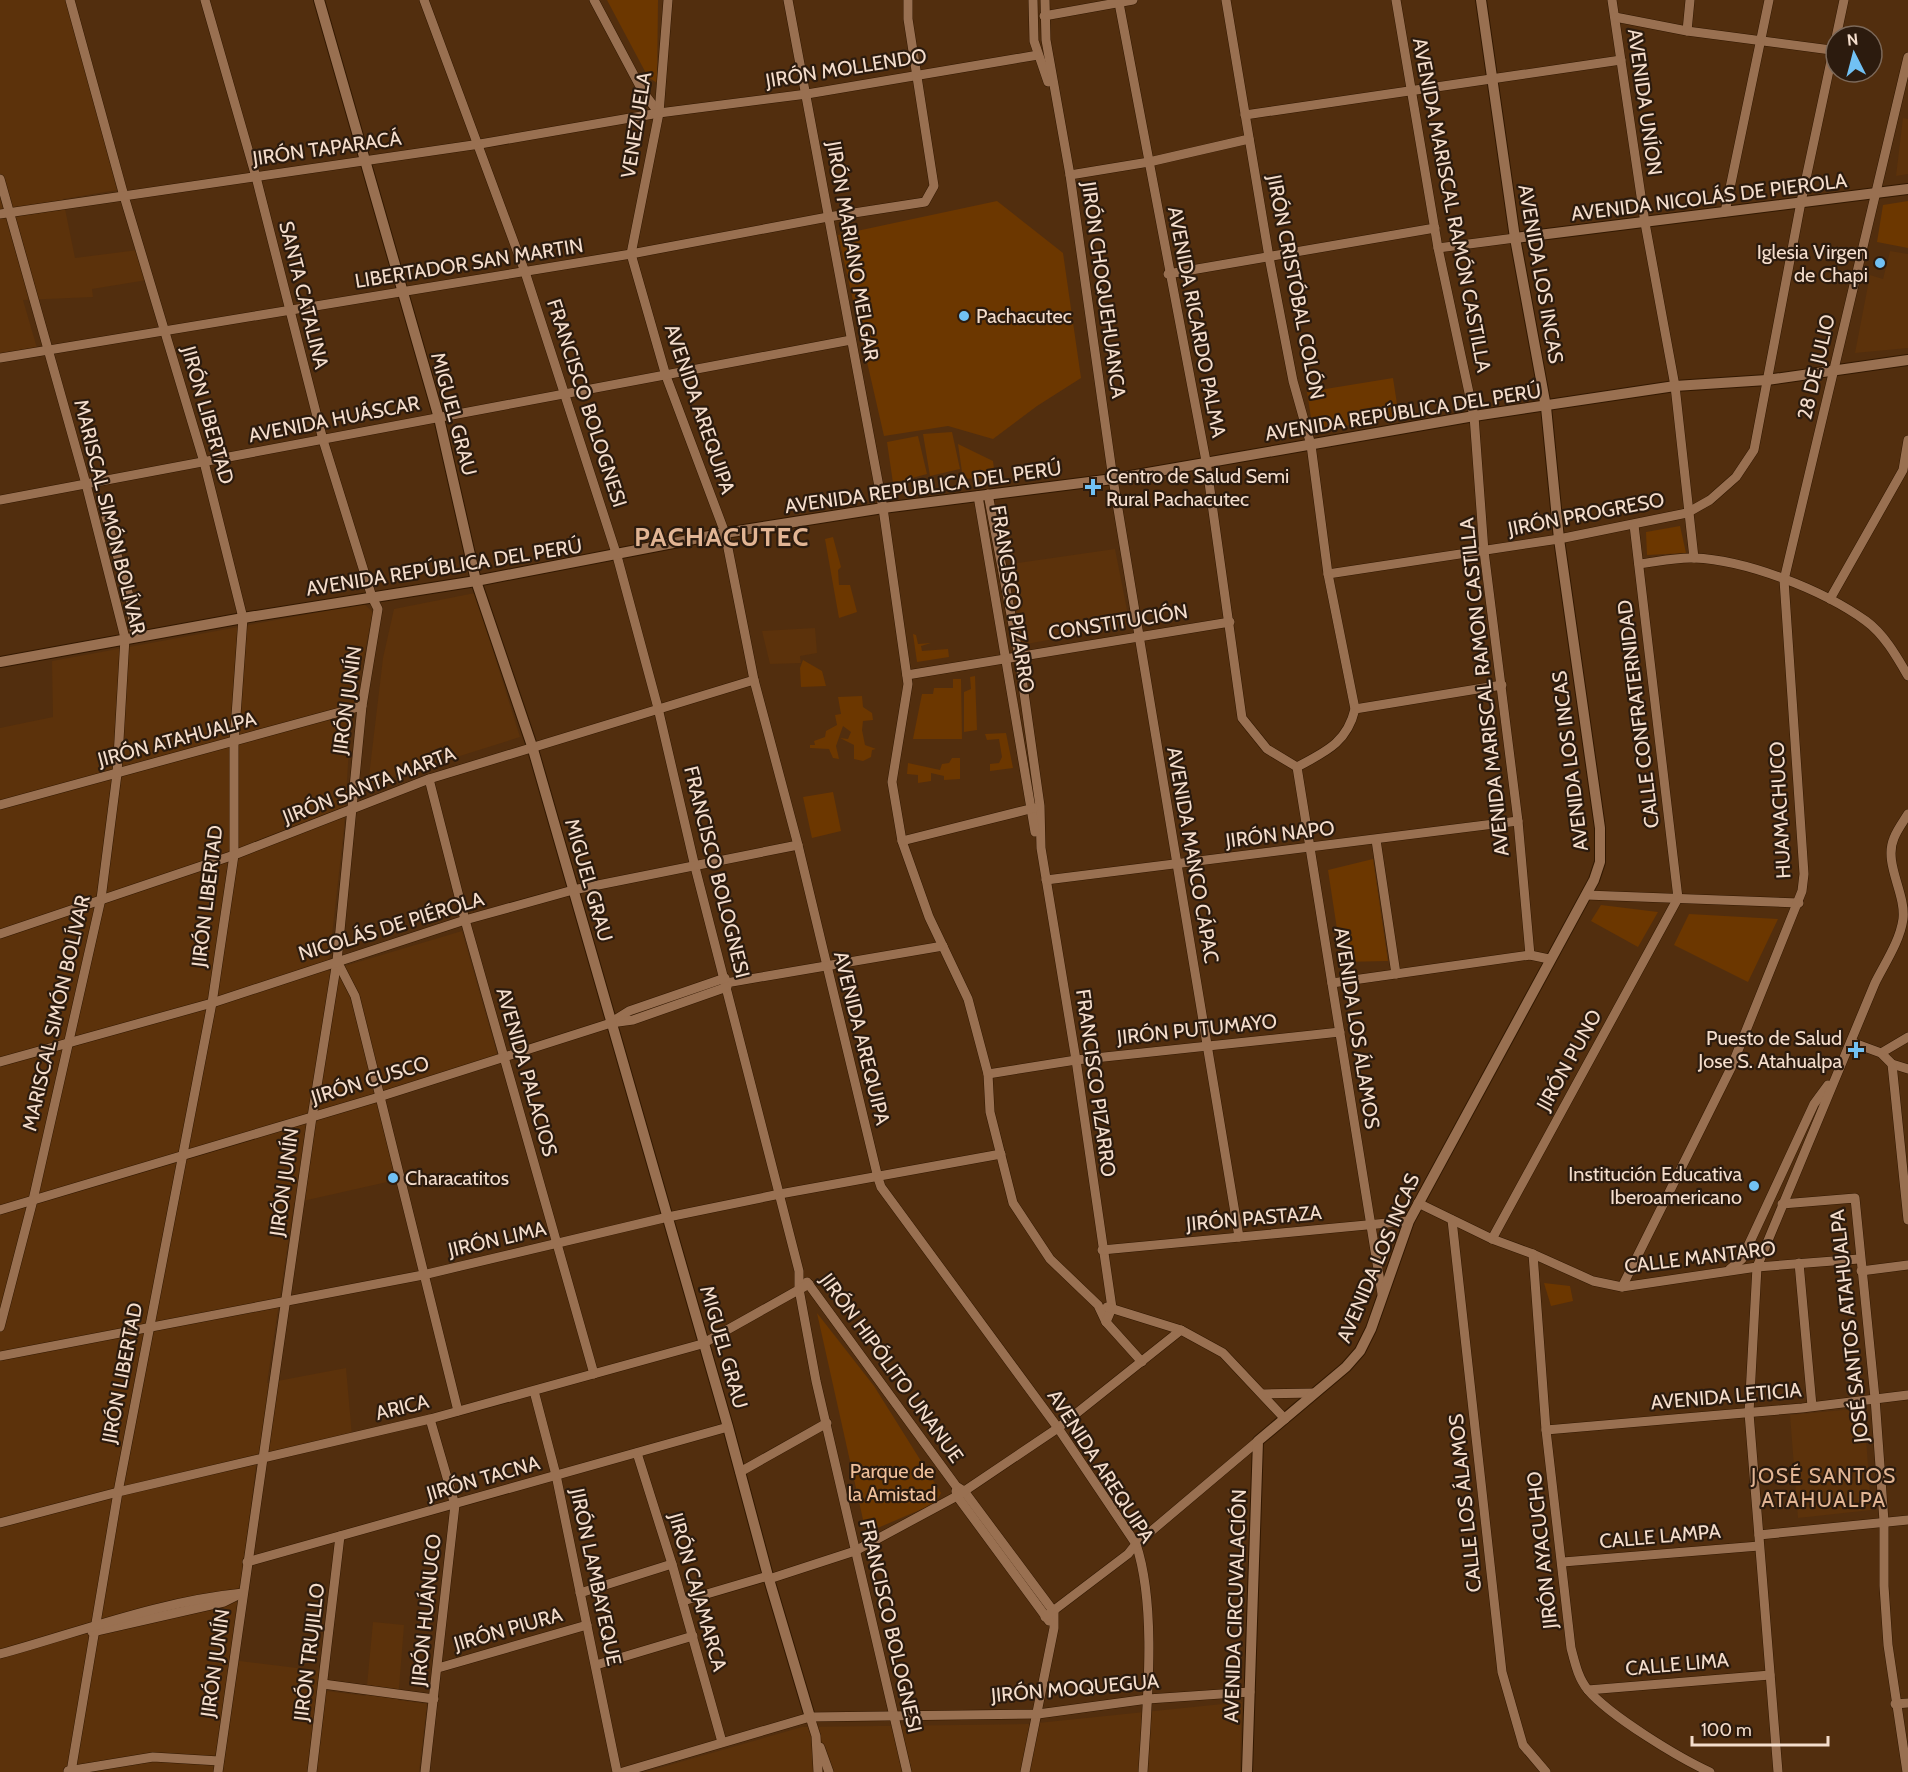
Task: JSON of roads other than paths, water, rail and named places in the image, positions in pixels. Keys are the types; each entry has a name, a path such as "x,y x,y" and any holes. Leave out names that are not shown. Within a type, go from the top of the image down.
{"street":[{"name":"JIRÓN LIBERTAD","path":"69,1771 97,1628 118,1492 212,1003 234,855 234,743 243,618 204,462 124,196 70,0"},
{"name":"SANTA CATALINA","path":"205,0 256,177 323,440 372,597"},
{"name":"MIGUEL GRAU","path":"319,0 439,418 476,581 532,746 668,1217 702,1344 728,1427 768,1577 816,1736 818,1772"},
{"name":"FRANCISCO BOLOGNESI","path":"424,0 480,144 525,272 617,556 658,708 695,867 799,1271 799,1289 827,1423 907,1772"},
{"path":"594,0 643,92 659,113"},
{"name":"VENEZUELA","path":"631,254 659,113 668,0"},
{"name":"JIRÓN MARIANO MELGAR","path":"788,0 883,508 907,675 908,684 892,783 902,841 929,917 968,999 988,1074 990,1112 1013,1203 1050,1259 1098,1305"},
{"path":"908,0 908,19 917,75"},
{"name":"JIRÓN CHOQUEHUANCA","path":"1033,0 1034,41 1056,107"},
{"name":"JIRÓN CHOQUEHUANCA","path":"1045,0 1044,16 1056,107 1070,175 1113,479"},
{"path":"1044,16 1133,0"},
{"name":"JIRÓN CRISTÓBAL COLÓN","path":"1226,0 1269,257 1293,381 1311,445 1328,574 1355,709"},
{"name":"AVENIDA MARISCAL RAMÓN CASTILLA","path":"1396,0 1438,248 1474,416"},
{"name":"AVENIDA LOS INCAS","path":"1050,1614 1128,1554 1136,1544 1315,1394 1360,1351 1409,1221 1549,958 1586,895 1600,862 1600,828 1559,539 1546,407 1515,238 1481,0"},
{"name":"AVENIDA UNÍON","path":"1612,0 1645,223 1675,386 1687,513"},
{"path":"1687,30 1690,0"},
{"path":"1725,212 1769,0"},
{"name":"JIRÓN PROGRESO","path":"1838,24 1844,0"},
{"name":"AVENIDA RICARDO PALMA","path":"1119,3 1168,274 1206,461 1242,718 1267,749 1297,767"},
{"path":"1615,17 1687,30 1824,49"},
{"name":"JIRÓN MOLLENDO","path":"659,113 807,94 1038,55"},
{"name":"28 DE JULIO","path":"1784,579 1908,57"},
{"path":"1245,115 1492,77 1621,60"},
{"name":"LIBERTADOR SAN MARTIN","path":"0,358 525,272 828,217 925,202 934,186 917,75"},
{"name":"JIRÓN PROGRESO","path":"1328,574 1559,539 1687,513 1710,500 1736,477 1754,450 1825,84"},
{"name":"JIRÓN TAPARACÁ","path":"5,213 480,144 659,113"},
{"path":"1070,175 1149,162 1250,139"},
{"name":"MARISCAL SIMÓN BOLÍVAR","path":"0,180 5,213 49,350 130,637 117,774 101,899 33,1200 0,1327"},
{"name":"AVENIDA NICOLÁS DE PIEROLA","path":"1515,238 1908,189"},
{"path":"1168,274 1435,228"},
{"path":"1438,248 1515,238"},
{"name":"AVENIDA AREQUIPA","path":"631,254 666,376 725,533 754,680 798,845 825,967 881,1187 1058,1428 1136,1544 1142,1562 1146,1597 1148,1699 1143,1772"},
{"name":"AVENIDA HUÁSCAR","path":"0,500 851,340"},
{"name":"AVENIDA REPÚBLICA DEL PERÚ","path":"0,662 130,637 617,556 725,533 883,508 1113,479 1474,416 1675,386 1767,380 1908,360"},
{"name":"AVENIDA MARISCAL RAMON CASTILLA","path":"1474,416 1484,551 1518,821 1530,955"},
{"path":"1830,599 1903,470 1908,440"},
{"name":"AVENIDA MANCO CÁPAC","path":"1113,479 1239,1237"},
{"name":"FRANCISCO PIZARRO","path":"983,495 1019,657 1035,808 1076,1060 1112,1308"},
{"name":"FRANCISCO PIZARRO","path":"983,495 1004,658 1035,808"},
{"path":"102,503 130,599 130,637"},
{"path":"1687,513 1694,558"},
{"name":"CALLE CONFRATERNIDAD","path":"1634,525 1678,898"},
{"path":"1639,564 1694,558 1743,566 1784,579 1830,599 1868,622 1898,659 1908,676"},
{"name":"HUAMACHUCO","path":"1622,1287 1731,1068 1799,903 1804,874 1784,579"},
{"name":"JIRÓN JUNÍN","path":"218,1772 312,1117 338,961 362,706 378,609 372,597"},
{"name":"CONSTITUCIÓN","path":"907,675 1230,622"},
{"name":"JIRÓN SANTA MARTA","path":"0,934 234,855 429,779 754,680"},
{"path":"1297,767 1333,748 1352,722 1355,709 1502,685"},
{"name":"JIRÓN ATAHUALPA","path":"0,805 234,743 362,706"},
{"name":"AVENIDA LOS ÁLAMOS","path":"1297,767 1382,1294"},
{"name":"AVENIDA PALACIOS","path":"429,779 465,920 594,1374"},
{"path":"902,841 1035,808"},
{"path":"1778,1772 1749,1413 1757,1267 1837,1071 1875,983 1898,937 1903,920 1902,896 1890,854 1893,839 1908,814"},
{"name":"JIRÓN NAPO","path":"1046,880 1310,849 1518,821"},
{"path":"1376,840 1396,974"},
{"name":"NICOLÁS DE PIÉROLA","path":"0,1062 212,1003 465,920 573,890 798,845"},
{"path":"1586,895 1799,903"},
{"name":"JIRÓN PUNO","path":"1492,1239 1678,898"},
{"name":"JIRÓN CUSCO","path":"0,1210 505,1058 611,1023 629,1011 726,983 943,946"},
{"path":"1332,984 1530,955 1549,958"},
{"path":"338,961 353,989 458,1411"},
{"name":"JIRÓN PUTUMAYO","path":"988,1074 1076,1060 1340,1032"},
{"path":"1881,1053 1908,1037"},
{"path":"1851,1042 1881,1053 1892,1064 1908,1069"},
{"path":"1892,1064 1908,1220"},
{"path":"1704,1275 1733,1269 1742,1259 1814,1104 1837,1071"},
{"name":"JIRÓN LIMA","path":"0,1356 423,1275 668,1217 780,1194 1001,1154"},
{"name":"JOSÉ SANTOS ATAHUALPA","path":"1782,1204 1855,1198 1859,1259 1875,1398 1884,1521 1884,1586 1895,1704 1906,1771"},
{"name":"CALLE MANTARO","path":"1418,1203 1492,1239 1533,1254 1593,1281 1622,1287 1757,1267 1859,1259"},
{"name":"CALLE LOS ÁLAMOS","path":"1452,1220 1502,1672 1523,1744 1546,1772"},
{"name":"JIRÓN PASTAZA","path":"1102,1250 1409,1221"},
{"name":"JIRÓN AYACUCHO","path":"1533,1254 1546,1430 1563,1562 1571,1648 1577,1673 1588,1690 1604,1705 1687,1762 1710,1772"},
{"path":"1799,1263 1812,1406"},
{"path":"1861,1271 1908,1265"},
{"name":"JIRÓN HIPÓLITO UNANUE","path":"799,1271 1050,1614"},
{"name":"ARICA","path":"0,1523 118,1492 430,1419 702,1344 809,1284"},
{"path":"1098,1305 1181,1330 1223,1353 1285,1419"},
{"path":"1098,1305 1106,1322 1142,1362"},
{"path":"1106,1322 1112,1308"},
{"path":"682,1601 855,1551 959,1491 1058,1428 1181,1330"},
{"name":"JIRÓN LAMBAYEQUE","path":"534,1391 556,1475 617,1772"},
{"path":"1263,1394 1315,1394"},
{"name":"AVENIDA LETICIA","path":"1546,1430 1749,1413 1908,1395"},
{"name":"JIRÓN HUÁNUCO","path":"425,1772 454,1505 430,1419"},
{"path":"740,1472 827,1423"},
{"name":"JIRÓN TACNA","path":"248,1562 728,1427"},
{"name":"AVENIDA CIRCUVALACIÓN","path":"1247,1772 1258,1441"},
{"name":"JIRÓN CAJAMARCA","path":"637,1453 672,1564 722,1742"},
{"path":"1759,1535 1908,1520"},
{"name":"JIRÓN TRUJILLO","path":"312,1772 340,1536"},
{"name":"CALLE LAMPA","path":"1563,1562 1760,1546"},
{"path":"580,1593 672,1564"},
{"path":"0,1653 220,1595 243,1593"},
{"path":"1025,1772 1054,1628 1050,1614"},
{"name":"JIRÓN PIURA","path":"438,1668 587,1626"},
{"path":"596,1665 693,1636"},
{"name":"CALLE LIMA","path":"1588,1690 1770,1675"},
{"path":"323,1684 434,1699"},
{"name":"JIRÓN MOQUEGUA","path":"622,1772 810,1717 1038,1714 1148,1699 1250,1692"},
{"path":"1895,1704 1908,1702"},
{"path":"816,1736 829,1772"},
{"path":"69,1771 153,1757 219,1761"},
{"path":"1895,1772 1906,1771"}],"place":[{"name":"Iglesia Virgen de Chapi","path":"1880,263"},
{"name":"Pachacutec","path":"964,316"},
{"name":"Centro de Salud Semi Rural Pachacutec","path":"1093,487"},
{"name":"Puesto de Salud Jose S. Atahualpa","path":"1856,1050"},
{"name":"Characatitos","path":"393,1178"},
{"name":"Institución Educativa Iberoamericano","path":"1754,1186"}],"district":[{"name":"PACHACUTEC","path":"722,537"},
{"name":"JOSÉ SANTOS ATAHUALPA","path":"1824,1488"}],"park label":[{"name":"Parque de la Amistad","path":"892,1482"}]}
